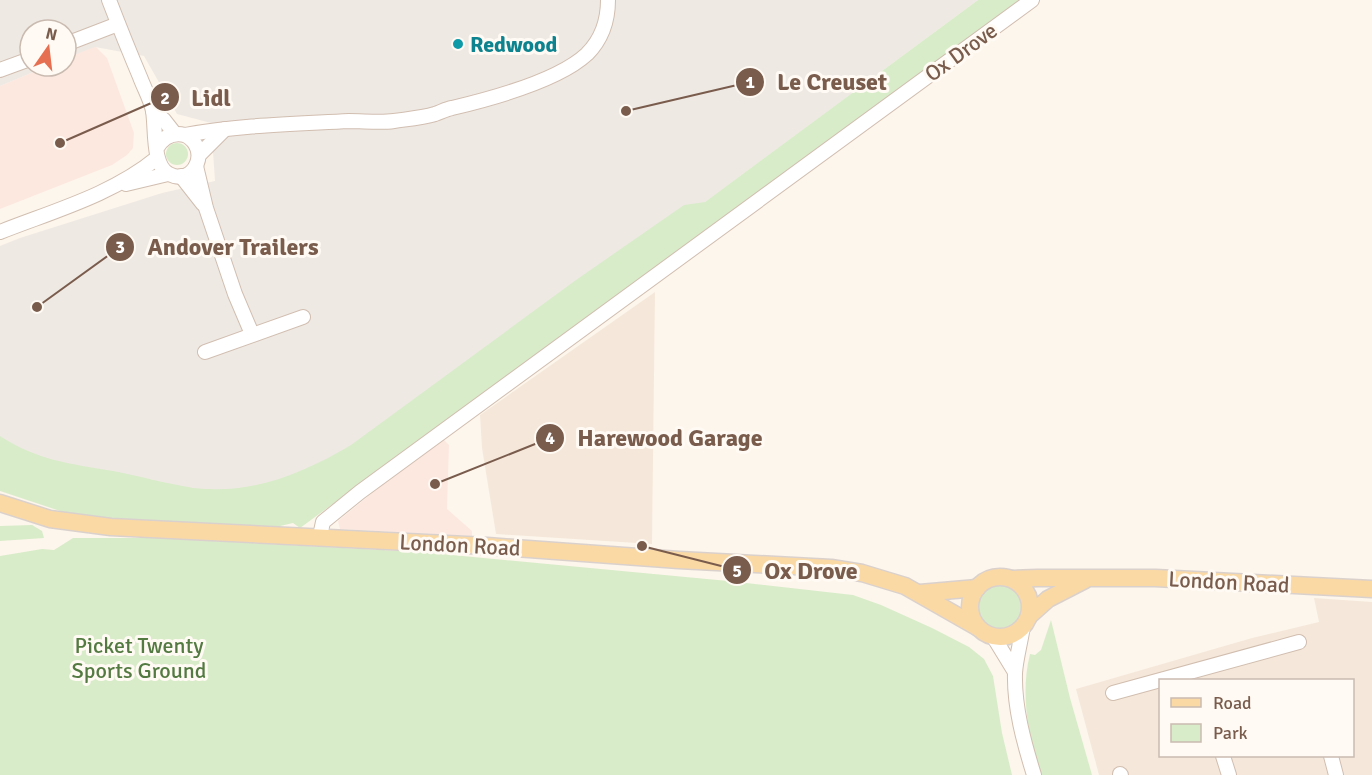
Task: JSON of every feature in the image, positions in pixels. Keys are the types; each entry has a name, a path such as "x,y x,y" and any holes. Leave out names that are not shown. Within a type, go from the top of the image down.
{"main road":[{"name":"London Road","path":"0,503 50,519 143,529 320,537 831,568 862,573 920,593 993,636"},
{"name":"London Road","path":"920,593 977,588 993,578 1155,578 1372,589"},
{"path":"1012,579 1029,598 1026,621"},
{"path":"993,636 1010,635 1048,599 1086,579"},
{"path":"977,588 970,608 972,618 978,627"}],"street":[{"path":"109,0 153,111 157,153 163,170 174,175 206,208"},
{"path":"0,232 118,185 138,173 157,153 166,137 298,123 392,121 435,114 519,89 559,71 586,54 597,41 604,27 608,0"},
{"name":"Ox Drove","path":"320,537 323,522 360,492 1032,0"},
{"path":"78,39 118,24"},
{"path":"0,70 18,63"},
{"path":"153,111 180,135 196,145 206,208 235,294 252,334"},
{"path":"118,185 190,173 225,129"},
{"path":"205,352 303,317"},
{"path":"1026,621 1015,672 1021,723 1034,775"},
{"path":"993,636 1015,672"},
{"path":"1181,679 1200,675 1299,642"},
{"path":"1113,693 1159,683"},
{"path":"1223,757 1229,775"},
{"path":"1331,757 1336,775"}],"shaded area":[{"path":"0,0 978,0 284,514 0,464 0,246 162,193 215,181 211,123 177,114 144,56 95,47 78,53 78,18 18,18 19,78 0,86"},
{"path":"95,46 107,58 134,133 133,148 112,165 0,209 0,86 19,78 78,78 78,53"},
{"path":"655,292 652,544 496,534 482,448 480,415"},
{"path":"441,437 449,445 447,509 472,531 472,536 340,529 338,521"},
{"path":"1314,598 1372,602 1372,775 1099,775 1076,689 1252,638 1319,622"}],"green space":[{"path":"978,0 1021,0 300,528 293,523 280,526 257,526 103,518 69,514 0,491 0,436 27,451 54,460 194,488 236,488 256,485 314,465 351,445 576,280 684,205 705,202"},
{"path":"173,143 181,143 188,150 188,158 181,165 173,165 166,158 166,150"},
{"path":"32,525 42,531 44,538 0,541 0,526"},
{"name":"Picket Twenty Sports Ground","path":"73,538 156,538 420,552 853,595 932,628 969,647 984,659 993,676 1002,733 1012,775 0,775 0,556 42,549 54,550"},
{"path":"1000,584 1016,591 1023,607 1016,623 1000,630 984,623 977,607 984,591"},
{"path":"1051,620 1092,775 1042,775 1029,731 1026,700 1027,669 1030,654 1035,655 1041,650"}],"place":[{"name":"Redwood","path":"458,44"},
{"name":"Le Creuset","path":"626,111"},
{"name":"Lidl","path":"60,143"},
{"name":"Andover Trailers","path":"37,307"},
{"name":"Harewood Garage","path":"435,484"},
{"name":"Ox Drove","path":"642,546"}]}
